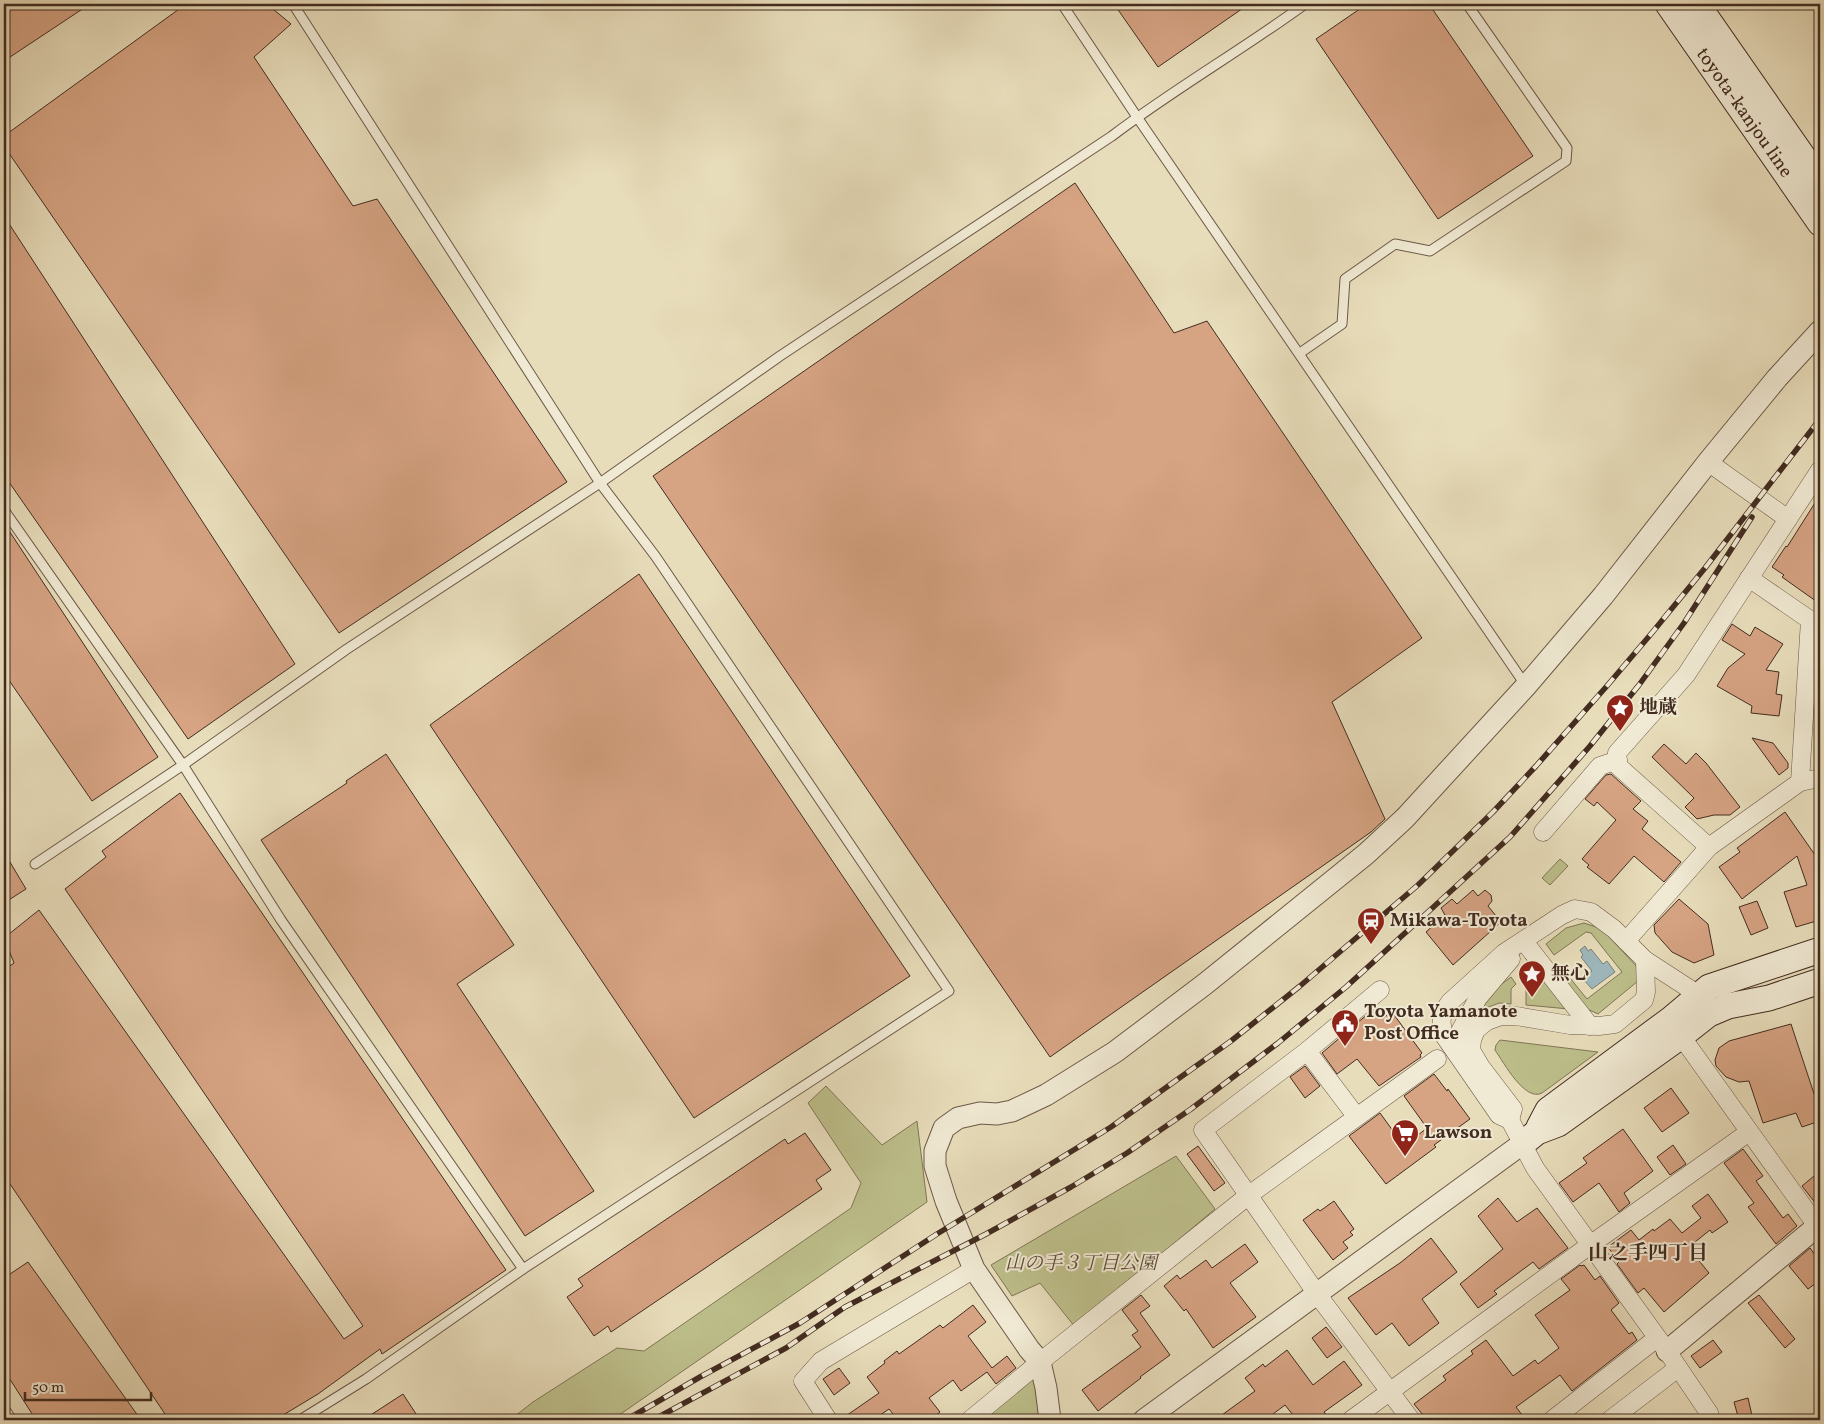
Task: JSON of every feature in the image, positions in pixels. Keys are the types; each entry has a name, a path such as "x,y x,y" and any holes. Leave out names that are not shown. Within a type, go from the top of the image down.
{"main road":[{"name":"toyota-kanjou line","path":"1668,4 1820,223"},
{"name":"toyota-kanjou line","path":"1697,4 1820,181"},
{"path":"1530,1138 1548,1110 1671,1019 1709,987 1820,950"},
{"path":"1530,1138 1556,1126 1709,1014 1728,1006 1769,998 1820,981"}],"street":[{"path":"1050,1420 1040,1362 974,1269 946,1201 935,1166 935,1151 944,1128 958,1118 980,1113 997,1114 1012,1111 1046,1095 1115,1052 1205,984 1366,854 1405,818 1526,686 1603,596 1708,462 1777,378 1820,331"},
{"path":"1708,462 1788,519"},
{"path":"1709,847 1618,766 1617,753 1686,675 1820,470"},
{"path":"1749,578 1810,620 1800,782"},
{"path":"1543,832 1600,766 1618,760"},
{"path":"1626,941 1709,847 1800,782 1820,778"},
{"path":"1699,995 1645,960 1614,929 1591,912 1575,909 1562,915 1504,952 1450,1002 1441,1020 1445,1037 1499,1115 1510,1120 1530,1138 1534,1168 1667,1352 1711,1420"},
{"path":"1460,1057 1458,1035 1478,998 1499,971 1544,928"},
{"path":"1526,944 1590,1026"},
{"path":"1510,1120 1512,1109 1471,1050 1476,1030 1487,1021 1501,1016 1516,1016 1570,1025 1615,1024 1644,1000 1646,992 1645,960"},
{"path":"1380,990 1307,1051 1203,1130 1317,1294 1411,1420"},
{"path":"1552,1420 1667,1352 1819,1225 1749,1132 1681,1036"},
{"path":"1307,1051 1356,1116"},
{"path":"970,1420 1249,1195 1437,1059"},
{"path":"1351,1420 1749,1132"},
{"path":"1144,1420 1530,1138"},
{"path":"828,1420 804,1381 821,1361 974,1269"},
{"path":"1610,1420 1667,1352"}],"lane":[{"path":"293,4 600,483 656,557 949,991 523,1269 366,1379 300,1420"},
{"path":"1062,4 1137,117 1526,686"},
{"path":"35,864 183,765 348,649 600,483 780,356 1112,136 1137,117 1259,37 1305,4"},
{"path":"1300,353 1342,324 1345,279 1395,244 1430,251 1566,162 1567,148 1467,4"},
{"path":"4,510 183,765 281,920 523,1269"},
{"path":"4,1408 12,1420"}],"green space":[{"path":"1560,859 1568,866 1550,885 1542,878"},
{"path":"1584,923 1602,929 1637,967 1638,981 1598,1014 1583,1007 1563,983 1570,978 1587,999 1622,972 1591,933 1586,932 1554,955 1546,944 1566,928"},
{"path":"1544,974 1569,1009 1526,1005 1526,990"},
{"path":"1511,977 1516,984 1511,989 1511,1004 1499,1003 1481,1010 1495,989"},
{"path":"1500,1040 1598,1052 1542,1093 1535,1094 1522,1087 1495,1050"},
{"path":"826,1086 882,1145 917,1121 927,1202 612,1420 510,1420 533,1402 617,1348 644,1351 851,1208 861,1183 808,1103"},
{"name":"山の手３丁目公園","path":"1176,1156 1215,1209 1075,1327 1040,1283 1012,1296 991,1265"},
{"path":"1035,1374 1042,1420 980,1420"}],"water":[{"path":"1585,946 1588,951 1591,949 1603,964 1607,961 1615,972 1592,989 1583,979 1592,971 1581,957 1583,955 1580,950"}],"building":[{"path":"4,4 90,4 4,61"},
{"path":"186,4 267,4 291,24 254,57 353,206 377,199 567,482 339,633 4,146 4,136"},
{"path":"1114,4 1249,4 1158,67"},
{"path":"1367,4 1429,4 1533,156 1438,219 1316,39"},
{"path":"1075,183 1174,333 1207,321 1422,638 1332,702 1385,819 1371,832 1050,1057 653,476"},
{"path":"4,216 295,664 188,739 4,475"},
{"path":"1820,495 1820,604 1782,577 1784,575 1772,567"},
{"path":"4,523 158,757 92,801 4,673"},
{"path":"639,574 910,976 694,1118 430,725"},
{"path":"1732,624 1750,636 1755,627 1783,644 1766,670 1779,672 1776,694 1782,695 1779,716 1751,713 1752,706 1717,686 1728,668 1745,654 1722,640"},
{"path":"1752,738 1773,743 1788,763 1788,768 1779,775"},
{"path":"1664,744 1686,764 1696,753 1740,807 1730,815 1714,815 1697,819 1685,807 1694,798 1652,757"},
{"path":"386,754 514,945 457,984 594,1191 525,1236 261,840 347,783 346,781"},
{"path":"1611,774 1641,801 1633,809 1648,821 1642,829 1681,862 1664,882 1634,856 1609,884 1587,867 1589,865 1582,859 1616,820 1597,802 1594,806 1585,799 1606,775"},
{"path":"180,793 506,1270 382,1354 380,1349 318,1394 275,1420 169,1420 4,1175 4,970 14,963 4,938 39,910 344,1339 363,1326 65,889 106,857 102,851"},
{"path":"1785,812 1820,862 1820,920 1796,927 1784,892 1807,885 1797,856 1742,899 1719,867 1740,852 1737,848"},
{"path":"4,852 26,889 4,903"},
{"path":"1473,890 1478,896 1485,890 1491,895 1492,901 1488,906 1501,922 1453,965 1426,932 1445,915 1441,908 1452,899 1457,904"},
{"path":"1679,899 1708,924 1714,955 1694,963 1672,952 1655,933 1654,925"},
{"path":"1757,901 1768,928 1751,935 1739,907"},
{"path":"1376,1007 1384,1017 1392,1012 1422,1053 1421,1057 1379,1086 1357,1059 1337,1074 1322,1053"},
{"path":"1791,1024 1820,1112 1820,1121 1802,1127 1796,1113 1763,1123 1749,1081 1739,1082 1726,1077 1716,1066 1715,1060 1719,1048 1729,1041"},
{"path":"1305,1066 1320,1086 1305,1098 1290,1077"},
{"path":"1434,1074 1447,1091 1448,1089 1470,1119 1386,1184 1349,1136 1380,1113 1404,1146 1427,1128 1404,1096"},
{"path":"1671,1088 1689,1113 1662,1132 1644,1108"},
{"path":"1623,1129 1653,1171 1624,1193 1630,1203 1619,1212 1599,1183 1573,1202 1559,1183 1587,1163 1583,1158"},
{"path":"805,1133 831,1170 816,1180 822,1189 611,1332 608,1326 594,1336 567,1297 583,1286 578,1279 785,1139 788,1144"},
{"path":"1673,1145 1686,1164 1670,1175 1657,1157"},
{"path":"1198,1146 1225,1183 1214,1191 1187,1154"},
{"path":"1743,1149 1763,1176 1756,1181 1783,1218 1788,1214 1797,1226 1776,1244 1748,1207 1754,1203 1724,1163"},
{"path":"1820,1171 1820,1209 1802,1186"},
{"path":"1708,1194 1728,1222 1712,1233 1710,1230 1690,1246 1691,1251 1709,1273 1664,1312 1644,1288 1638,1293 1617,1264 1619,1262 1608,1247 1631,1230 1639,1240 1670,1219 1682,1233 1701,1218 1692,1206"},
{"path":"1498,1198 1517,1222 1537,1208 1568,1248 1539,1269 1533,1262 1494,1291 1497,1294 1478,1308 1460,1284 1503,1249 1478,1216"},
{"path":"1334,1201 1354,1229 1350,1232 1353,1235 1343,1242 1348,1248 1333,1260 1303,1220 1318,1209 1320,1211"},
{"path":"1431,1238 1457,1272 1422,1299 1439,1323 1409,1346 1392,1323 1376,1335 1348,1298 1400,1263"},
{"path":"1245,1244 1258,1262 1230,1283 1256,1317 1213,1348 1186,1309 1184,1311 1164,1286 1177,1275 1180,1279 1206,1260 1212,1268"},
{"path":"1810,1248 1820,1262 1820,1280 1808,1289 1789,1266"},
{"path":"28,1262 141,1420 36,1420 4,1370 4,1278"},
{"path":"1580,1265 1584,1265 1595,1280 1600,1276 1619,1303 1611,1310 1629,1334 1632,1332 1637,1340 1572,1391 1560,1375 1516,1407 1526,1420 1427,1420 1414,1404 1446,1380 1443,1376 1473,1354 1471,1351 1486,1340 1513,1376 1535,1360 1538,1364 1559,1348 1535,1315 1570,1290 1561,1279"},
{"path":"1141,1295 1150,1306 1140,1313 1170,1355 1098,1411 1082,1390 1141,1347 1132,1335 1138,1331 1122,1310"},
{"path":"1759,1295 1795,1339 1785,1348 1748,1303"},
{"path":"973,1305 986,1322 968,1336 992,1368 1007,1356 1016,1368 996,1384 987,1372 961,1391 953,1380 929,1398 940,1412 930,1420 898,1420 889,1409 873,1420 840,1420 879,1393 867,1377 885,1363 884,1361 897,1351 899,1354 940,1325 943,1328"},
{"path":"1326,1327 1342,1347 1327,1358 1312,1338"},
{"path":"1713,1340 1722,1352 1700,1368 1691,1356"},
{"path":"1287,1350 1313,1385 1344,1361 1362,1385 1324,1412 1330,1420 1297,1420 1285,1405 1265,1420 1215,1420 1255,1391 1245,1378 1263,1364 1265,1367"},
{"path":"839,1368 850,1383 834,1395 823,1379"},
{"path":"403,1394 420,1420 363,1420"},
{"path":"1748,1398 1753,1420 1739,1420 1734,1402"}],"railway":[{"path":"626,1420 700,1377 800,1323 937,1234 1111,1127 1231,1041 1300,986 1418,885 1493,812 1536,766 1651,634 1705,568 1820,419"},
{"path":"653,1420 786,1348 845,1307 986,1234 1071,1187 1127,1153 1191,1109 1278,1043 1346,987 1510,837 1590,746 1639,685 1684,623 1752,517"}],"place":[{"name":"地蔵","path":"1620,732"},
{"name":"Mikawa-Toyota","path":"1371,945"},
{"name":"無心","path":"1532,998"},
{"name":"Toyota Yamanote Post Office","path":"1345,1047"},
{"name":"Lawson","path":"1405,1157"}],"district":[{"name":"山之手四丁目","path":"1648,1254"}]}
